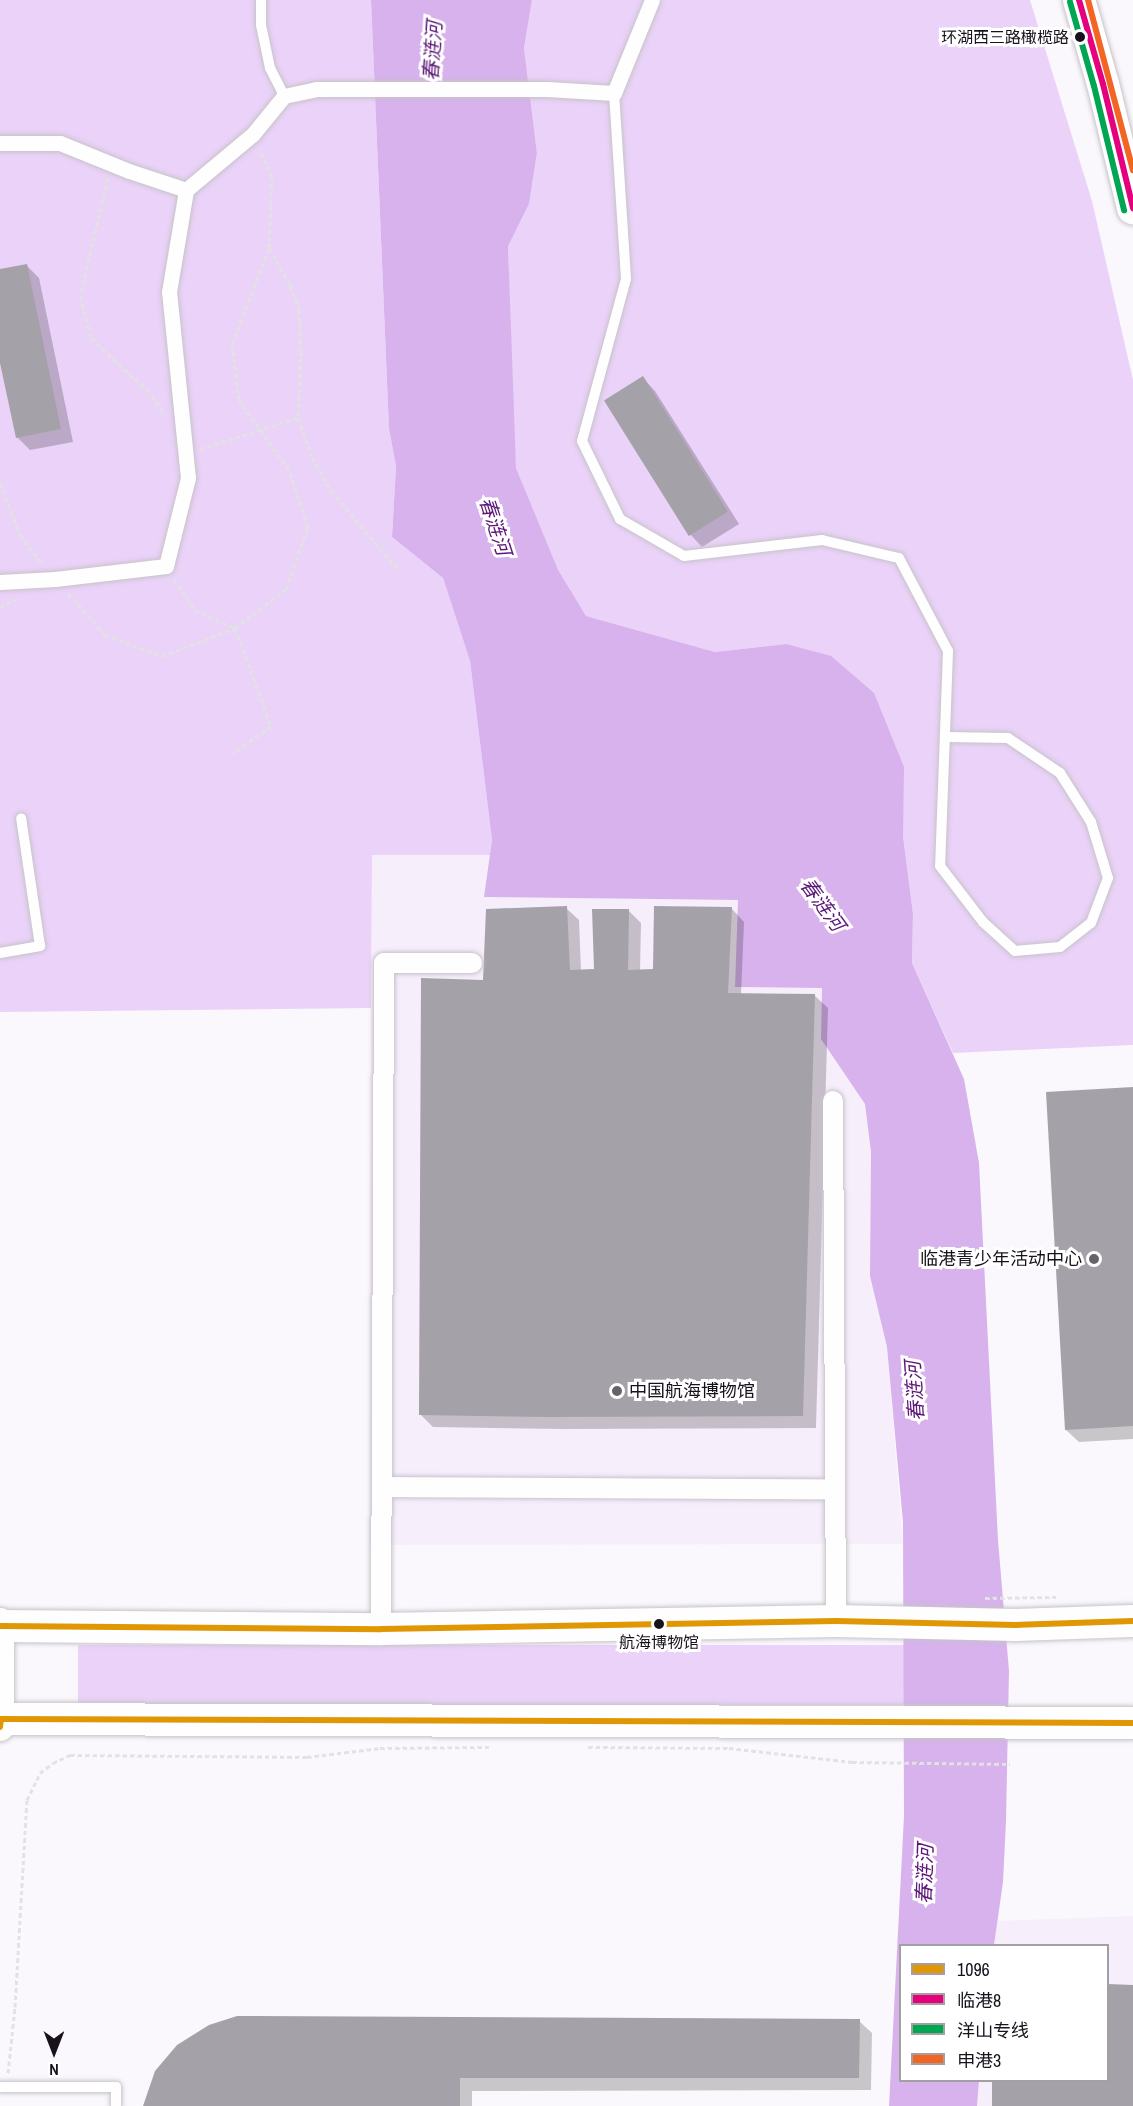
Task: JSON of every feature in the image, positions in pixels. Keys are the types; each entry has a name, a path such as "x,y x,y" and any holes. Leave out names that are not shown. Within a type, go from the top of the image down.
{"main road":[{"path":"1079,0 1103,84 1133,208"},
{"path":"0,1626 381,1629 836,1621 876,1624 1016,1625 1133,1622"},
{"path":"0,1622 0,1727"},
{"path":"0,1719 1133,1723"}],"street":[{"path":"0,582 55,579 166,566 188,478 170,292 186,190 253,134 284,96 316,89 547,89 614,93 652,0"},
{"path":"0,143 60,143 186,190"},
{"path":"381,1629 384,963 472,963"},
{"path":"833,1101 833,1489 836,1621"},
{"path":"382,1488 833,1489"}],"lane":[{"path":"261,0 261,25 270,68 284,96"},
{"path":"614,93 626,279 582,441 620,519 684,556 822,540 899,558 948,651 947,737 940,866 983,922 1016,951 1060,947 1091,923 1108,878 1091,822 1060,773 1008,738 947,737"},
{"path":"0,952 40,946 21,818"},
{"path":"3,2087 116,2087 116,2106"}],"path":[{"path":"0,483 20,535 55,579 105,635 162,657 235,628 286,589 308,527 289,470 239,400 232,344 269,248 272,177 253,134"},
{"path":"112,164 80,296 91,339 152,395 187,453 298,418"},
{"path":"269,248 290,285 299,309 298,418 312,456 331,490 399,570"},
{"path":"166,566 195,610 235,628 270,726 233,753"},
{"path":"984,1598 1066,1597"},
{"path":"3,2087 15,2007 27,1800 40,1773 53,1763 70,1755 307,1757 380,1748 490,1747"},
{"path":"581,1747 729,1748 852,1762 1010,1764"}],"shaded area":[{"path":"0,0 371,0 389,429 396,466 392,537 443,578 470,661 492,840 490,855 372,855 371,1008 0,1012"},
{"path":"532,0 1030,0 1092,201 1133,380 1133,1045 953,1053 912,963 913,914 903,836 786,644 715,652 586,616 557,570 516,468 512,400 508,245 529,204 537,153 524,48"},
{"path":"372,854 490,855 485,897 739,900 735,986 822,988 821,1039 865,1104 871,1152 870,1276 887,1347 903,1544 369,1545"},
{"path":"78,1645 904,1645 904,1705 78,1705"},
{"path":"1133,1916 1133,2106 977,2106 979,2082 1109,2082 1109,1944 994,1944 997,1921"}],"water":[{"name":"春涟河","path":"371,0 532,0 524,48 537,153 529,204 508,246 516,468 558,570 586,616 715,652 786,644 831,656 874,693 904,767 903,836 913,914 912,963 964,1079 979,1163 998,1540 1009,1671 1003,1882 994,1944 899,1944 899,2082 979,2082 977,2106 889,2106 904,1816 903,1522 887,1347 870,1276 871,1152 865,1104 821,1039 822,988 735,987 738,900 484,897 492,840 470,661 443,578 392,537 396,466 389,429"}],"building":[{"path":"27,264 61,429 16,438 0,363 0,269"},
{"path":"643,376 728,512 689,536 604,400"},
{"name":"中国航海博物馆","path":"567,906 570,970 594,969 592,909 629,909 628,970 653,969 654,906 732,907 728,993 815,994 803,1416 419,1415 421,978 483,980 486,909"},
{"name":"临港青少年活动中心","path":"1133,1087 1133,1426 1065,1430 1046,1092"},
{"path":"1109,1984 1133,1985 1133,2106 992,2106 992,2082 1109,2082"},
{"path":"237,2016 860,2019 859,2078 460,2078 460,2106 143,2106 155,2071 177,2045 209,2025"}],"transit line":[{"name":"临港8","path":"1079,0 1103,84 1133,208"},
{"name":"申港3","path":"1088,0 1133,170"},
{"name":"洋山专线","path":"1070,2 1094,86 1124,210"},
{"name":"1096","path":"0,1626 381,1629 836,1621 1015,1625 1133,1621"},
{"name":"1096","path":"0,1727 1,1719 1133,1723"}],"place":[{"name":"环湖西三路橄榄路","path":"1080,37"},
{"name":"临港青少年活动中心","path":"1094,1259"},
{"name":"中国航海博物馆","path":"617,1391"},
{"name":"航海博物馆","path":"659,1624"}]}
